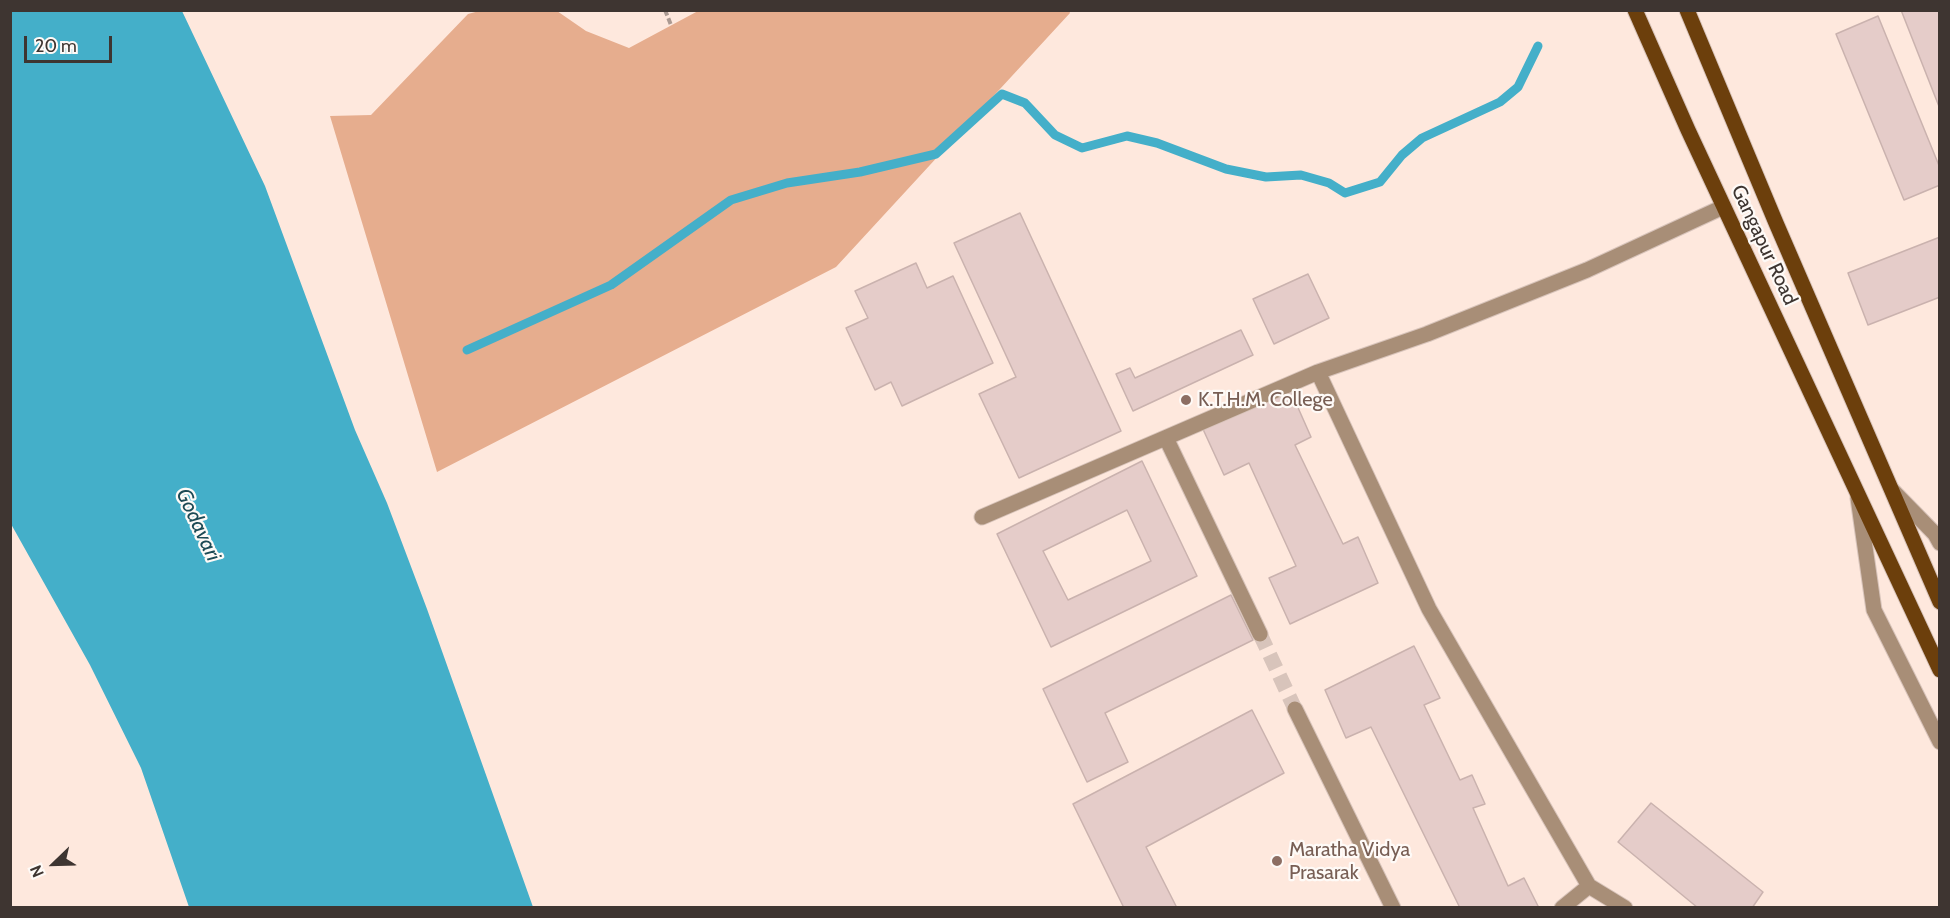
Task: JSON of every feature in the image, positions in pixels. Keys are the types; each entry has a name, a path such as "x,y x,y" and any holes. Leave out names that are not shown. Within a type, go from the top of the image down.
{"main road":[{"name":"Gangapur Road","path":"1687,10 1940,602"},
{"name":"Gangapur Road","path":"1639,12 1671,95 1857,497 1940,670"}],"street":[{"path":"982,517 1318,372 1427,334 1587,270 1723,207"},
{"path":"1318,372 1429,609 1589,886 1624,908"},
{"path":"1166,438 1260,634"},
{"path":"1890,488 1935,534 1940,543"},
{"path":"1857,497 1874,610 1940,742"},
{"path":"1295,710 1393,908"},
{"path":"1562,908 1589,886"}],"path":[{"path":"665,10 671,25"}],"shaded area":[{"path":"483,10 557,11 586,31 629,48 698,11 1069,10 1070,13 836,267 437,472 330,116 371,115 468,14"}],"water":[{"name":"Godavari","path":"10,11 182,11 265,186 355,430 387,503 427,609 533,907 189,907 141,768 90,665 11,524"}],"building":[{"path":"1901,10 1940,10 1940,109"},
{"path":"1878,16 1940,168 1940,185 1904,200 1836,34"},
{"path":"1020,213 1121,431 1019,478 979,394 1016,377 954,243"},
{"path":"1940,237 1940,297 1868,325 1848,273"},
{"path":"916,263 927,288 953,276 993,363 902,406 891,382 875,390 846,328 868,318 855,291"},
{"path":"1308,274 1329,318 1274,344 1253,299"},
{"path":"1241,330 1253,355 1133,411 1116,374 1130,368 1135,378"},
{"path":"1288,385 1311,437 1295,445 1343,544 1358,537 1378,583 1290,624 1269,578 1296,566 1249,463 1224,475 1202,427"},
{"path":"1142,461 1197,576 1051,647 997,534"},
{"path":"1127,510 1151,561 1068,600 1043,551"},
{"path":"1231,595 1253,640 1105,713 1128,762 1087,782 1043,689"},
{"path":"1414,646 1440,698 1424,705 1460,780 1472,775 1485,804 1473,808 1508,886 1524,878 1539,908 1456,908 1459,906 1371,727 1346,738 1325,690"},
{"path":"1252,710 1284,773 1146,847 1177,908 1124,908 1073,804"},
{"path":"1651,803 1763,892 1752,908 1698,908 1618,842"}],"waterway":[{"path":"467,350 611,285 731,200 787,183 860,172 936,154 1002,94 1025,103 1055,135 1082,148 1127,136 1157,143 1226,169 1266,177 1301,175 1329,183 1345,193 1380,182 1402,155 1422,138 1500,102 1518,87 1538,46"}],"tunnel":[{"path":"1260,634 1295,709"}],"place":[{"name":"K.T.H.M. College","path":"1186,400"},
{"name":"Maratha Vidya Prasarak","path":"1277,861"}]}
